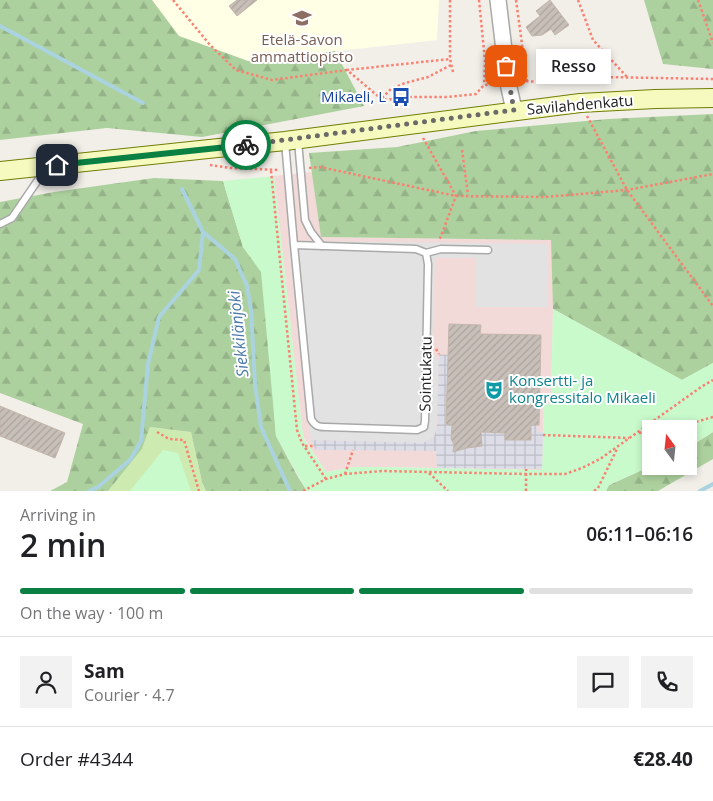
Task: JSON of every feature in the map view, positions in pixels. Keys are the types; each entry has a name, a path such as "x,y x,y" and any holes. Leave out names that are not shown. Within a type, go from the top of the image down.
{"main road":[{"name":"Savilahdenkatu","path":"0,172 291,140 580,103 713,98"}],"street":[{"path":"498,0 508,83 514,110"}],"lane":[{"path":"291,140 300,169 305,220 311,232 322,246"},
{"name":"Sointukatu","path":"291,140 287,169 312,419 317,426 326,428 417,430 424,427 426,421 428,272 426,253"},
{"path":"0,224 12,218 38,180"},
{"path":"294,246 416,249 426,253 441,249 488,250"}],"path":[{"path":"173,0 210,45 236,70 272,80 347,70"},
{"path":"450,0 450,59"},
{"path":"479,0 484,85"},
{"path":"516,0 527,81"},
{"path":"578,0 593,40 627,77"},
{"path":"698,0 713,43"},
{"path":"382,98 391,89 428,77 451,65"},
{"path":"580,103 627,190 713,306"},
{"path":"422,138 456,196"},
{"path":"462,150 468,195"},
{"path":"206,164 271,171 287,169"},
{"path":"300,169 320,167 456,196 544,197 627,190 713,174"},
{"path":"271,171 297,430 304,446 326,479"},
{"path":"439,238 456,196"},
{"path":"303,491 326,479 345,474 382,471 565,474 600,459 713,380"},
{"path":"698,421 713,417"},
{"path":"157,432 169,439 184,440 199,491"},
{"path":"638,433 642,432"},
{"path":"543,435 630,438"},
{"path":"304,446 314,446"},
{"path":"594,491 598,488 618,447"},
{"path":"345,474 353,450"},
{"path":"458,468 458,473"},
{"path":"526,469 526,491"},
{"path":"428,472 448,491"}],"shaded area":[{"name":"Etelä-Savon ammattiopisto","path":"152,0 439,0 437,40 248,61 179,36"},
{"path":"312,172 322,237 552,240 551,404 544,404 542,470 355,467 326,472 304,438 302,428 274,176"},
{"path":"288,241 548,244 548,307 476,307 476,258 435,258 432,352 439,361 436,434 423,443 311,440"},
{"path":"439,354 448,355 446,424 461,425 454,443 456,450 481,445 482,440 476,425 489,432 505,433 505,440 530,440 531,425 536,425 539,432 543,432 542,469 437,468 436,451 316,450 311,440 423,443 434,437 437,427"}],"green space":[{"path":"0,0 152,0 179,36 248,61 335,51 364,106 202,137 107,128 0,140"},
{"path":"644,0 713,0 713,69 663,64"},
{"path":"713,114 713,363 682,380 553,309 551,240 321,237 309,153 397,147 476,131 608,119"},
{"path":"274,176 302,428 304,439 326,472 355,467 542,470 544,404 551,404 553,309 682,380 713,363 713,432 698,441 698,420 642,420 642,470 609,485 606,491 307,491 276,436 261,272 243,247 223,181"},
{"path":"154,178 223,181 243,247 264,275 276,436 307,491 206,491 202,482 191,432 150,427 142,449 108,491 50,491 67,482 83,424 0,393 0,202 54,192"},
{"path":"150,427 191,432 202,482 206,491 108,491 142,449"},
{"path":"713,432 713,459 698,468 698,441"},
{"path":"163,450 178,453 191,491 130,491"},
{"path":"642,470 642,475 686,475 658,491 606,491 609,485"}],"building":[{"path":"237,0 257,0 237,16 229,6"},
{"path":"550,0 569,25 555,35 551,29 542,35 532,36 526,27 540,16 536,11"},
{"name":"Konsertti- ja kongressitalo Mikaeli","path":"449,324 481,325 480,334 541,335 539,425 531,425 531,440 505,440 505,433 481,432 482,446 453,452 454,444 451,439 452,425 446,424"},
{"path":"0,406 65,433 55,458 0,436"}],"waterway":[{"name":"Siekkilänjoki","path":"0,26 143,103"},
{"name":"Siekkilänjoki","path":"182,189 203,232 235,259 247,286 251,310 255,384 261,427 290,491"},
{"path":"89,491 98,487 130,460 141,441 148,364 159,317 199,270 203,232"},
{"path":"700,491 713,484"}],"way so far":[{"path":"246,145 514,110 506,66"}],"place":[{"name":"Etelä-Savon ammattiopisto","path":"302,18"},
{"name":"Resso","path":"506,66"},
{"name":"Mikaeli, L","path":"401,97"},
{"name":"Konsertti- ja kongressitalo Mikaeli","path":"494,390"}],"route":[{"path":"57,165 246,145"}]}
